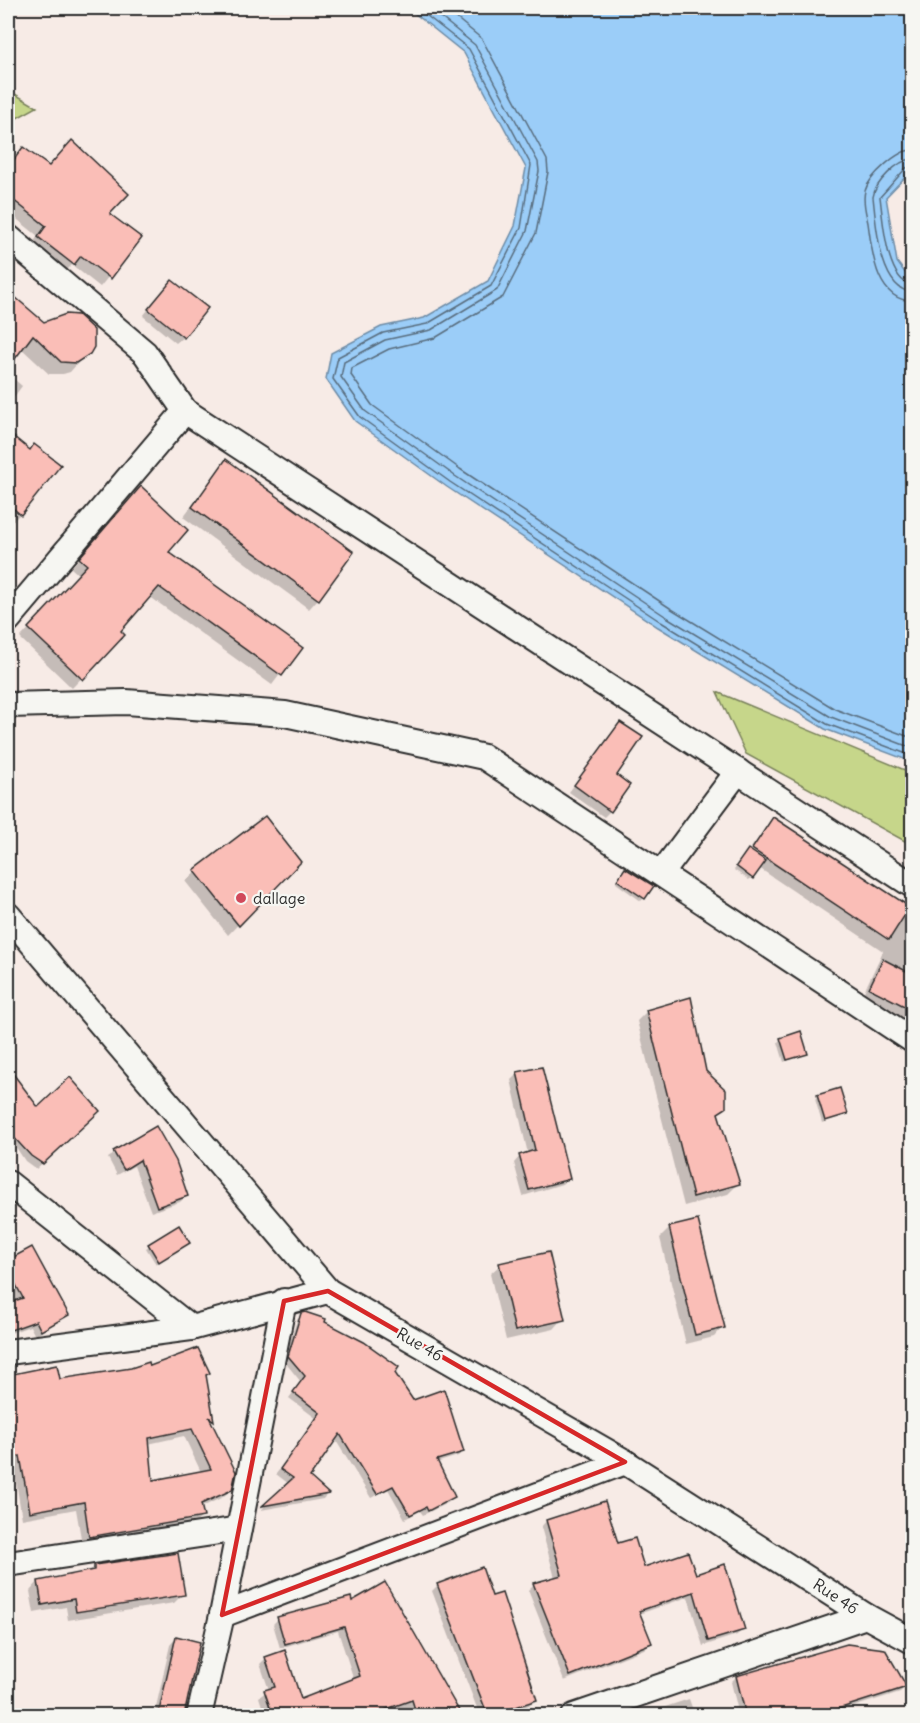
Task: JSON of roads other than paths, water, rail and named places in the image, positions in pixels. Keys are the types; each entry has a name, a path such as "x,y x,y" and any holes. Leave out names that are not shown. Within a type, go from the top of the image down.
{"street":[{"path":"8,237 146,353 185,411 912,885"},
{"path":"8,620 185,411"},
{"path":"8,705 126,702 285,714 483,757 912,1040"},
{"path":"661,874 738,771"},
{"name":"Rue 46","path":"8,915 328,1291 626,1462 866,1616 912,1641"},
{"path":"8,1183 191,1328"},
{"path":"8,1352 191,1328 284,1301 328,1291"},
{"path":"199,1716 222,1615 284,1301"},
{"path":"222,1615 626,1462"},
{"path":"8,1567 239,1529"},
{"path":"574,1716 866,1616"}],"water":[{"path":"408,8 912,8 912,170 886,197 897,262 912,282 912,762 825,729 658,627 447,487 355,421 326,379 331,353 381,327 424,318 488,281 515,226 526,168 464,53"}],"place":[{"name":"dallage","path":"241,898"}]}
